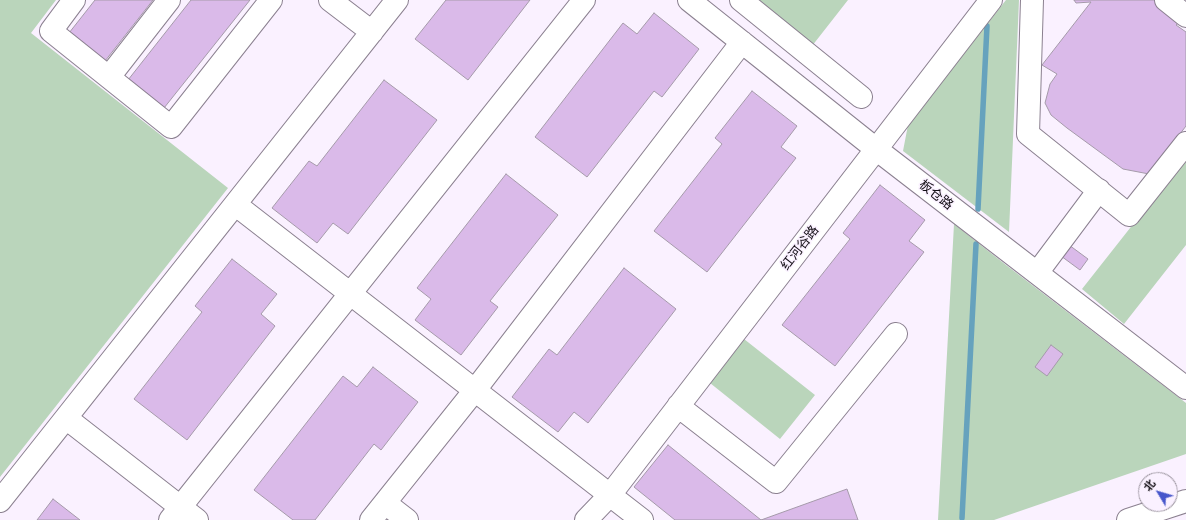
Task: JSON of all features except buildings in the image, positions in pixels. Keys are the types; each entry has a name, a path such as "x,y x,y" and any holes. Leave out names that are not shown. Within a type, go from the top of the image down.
{"street":[{"path":"74,0 51,30 171,127 272,0"},
{"path":"109,77 169,0"},
{"path":"330,0 356,8 372,32"},
{"path":"0,501 398,0"},
{"path":"66,418 183,516 350,294 584,0"},
{"name":"板仓路","path":"688,0 876,149 1186,388"},
{"path":"740,0 861,97"},
{"name":"红河谷路","path":"586,520 610,495 991,0"},
{"path":"1032,0 1028,134 1129,215 1186,143"},
{"path":"1166,0 1186,16"},
{"path":"407,520 378,512 475,390 742,42"},
{"path":"1037,273 1099,190"},
{"path":"236,205 642,520"},
{"path":"678,406 776,482 896,334"},
{"path":"1128,520 1155,516 1186,501"}],"green space":[{"path":"0,0 56,0 31,33 228,188 0,477"},
{"path":"757,0 848,0 812,46"},
{"path":"1006,0 1019,0 1009,232 903,151 908,125"},
{"path":"1186,157 1186,245 1124,324 1082,289"},
{"path":"954,224 1186,403 1186,454 994,520 938,520"},
{"path":"744,339 815,395 780,439 710,383"}],"waterway":[{"path":"978,209 987,26"},
{"path":"962,518 976,244"}]}
